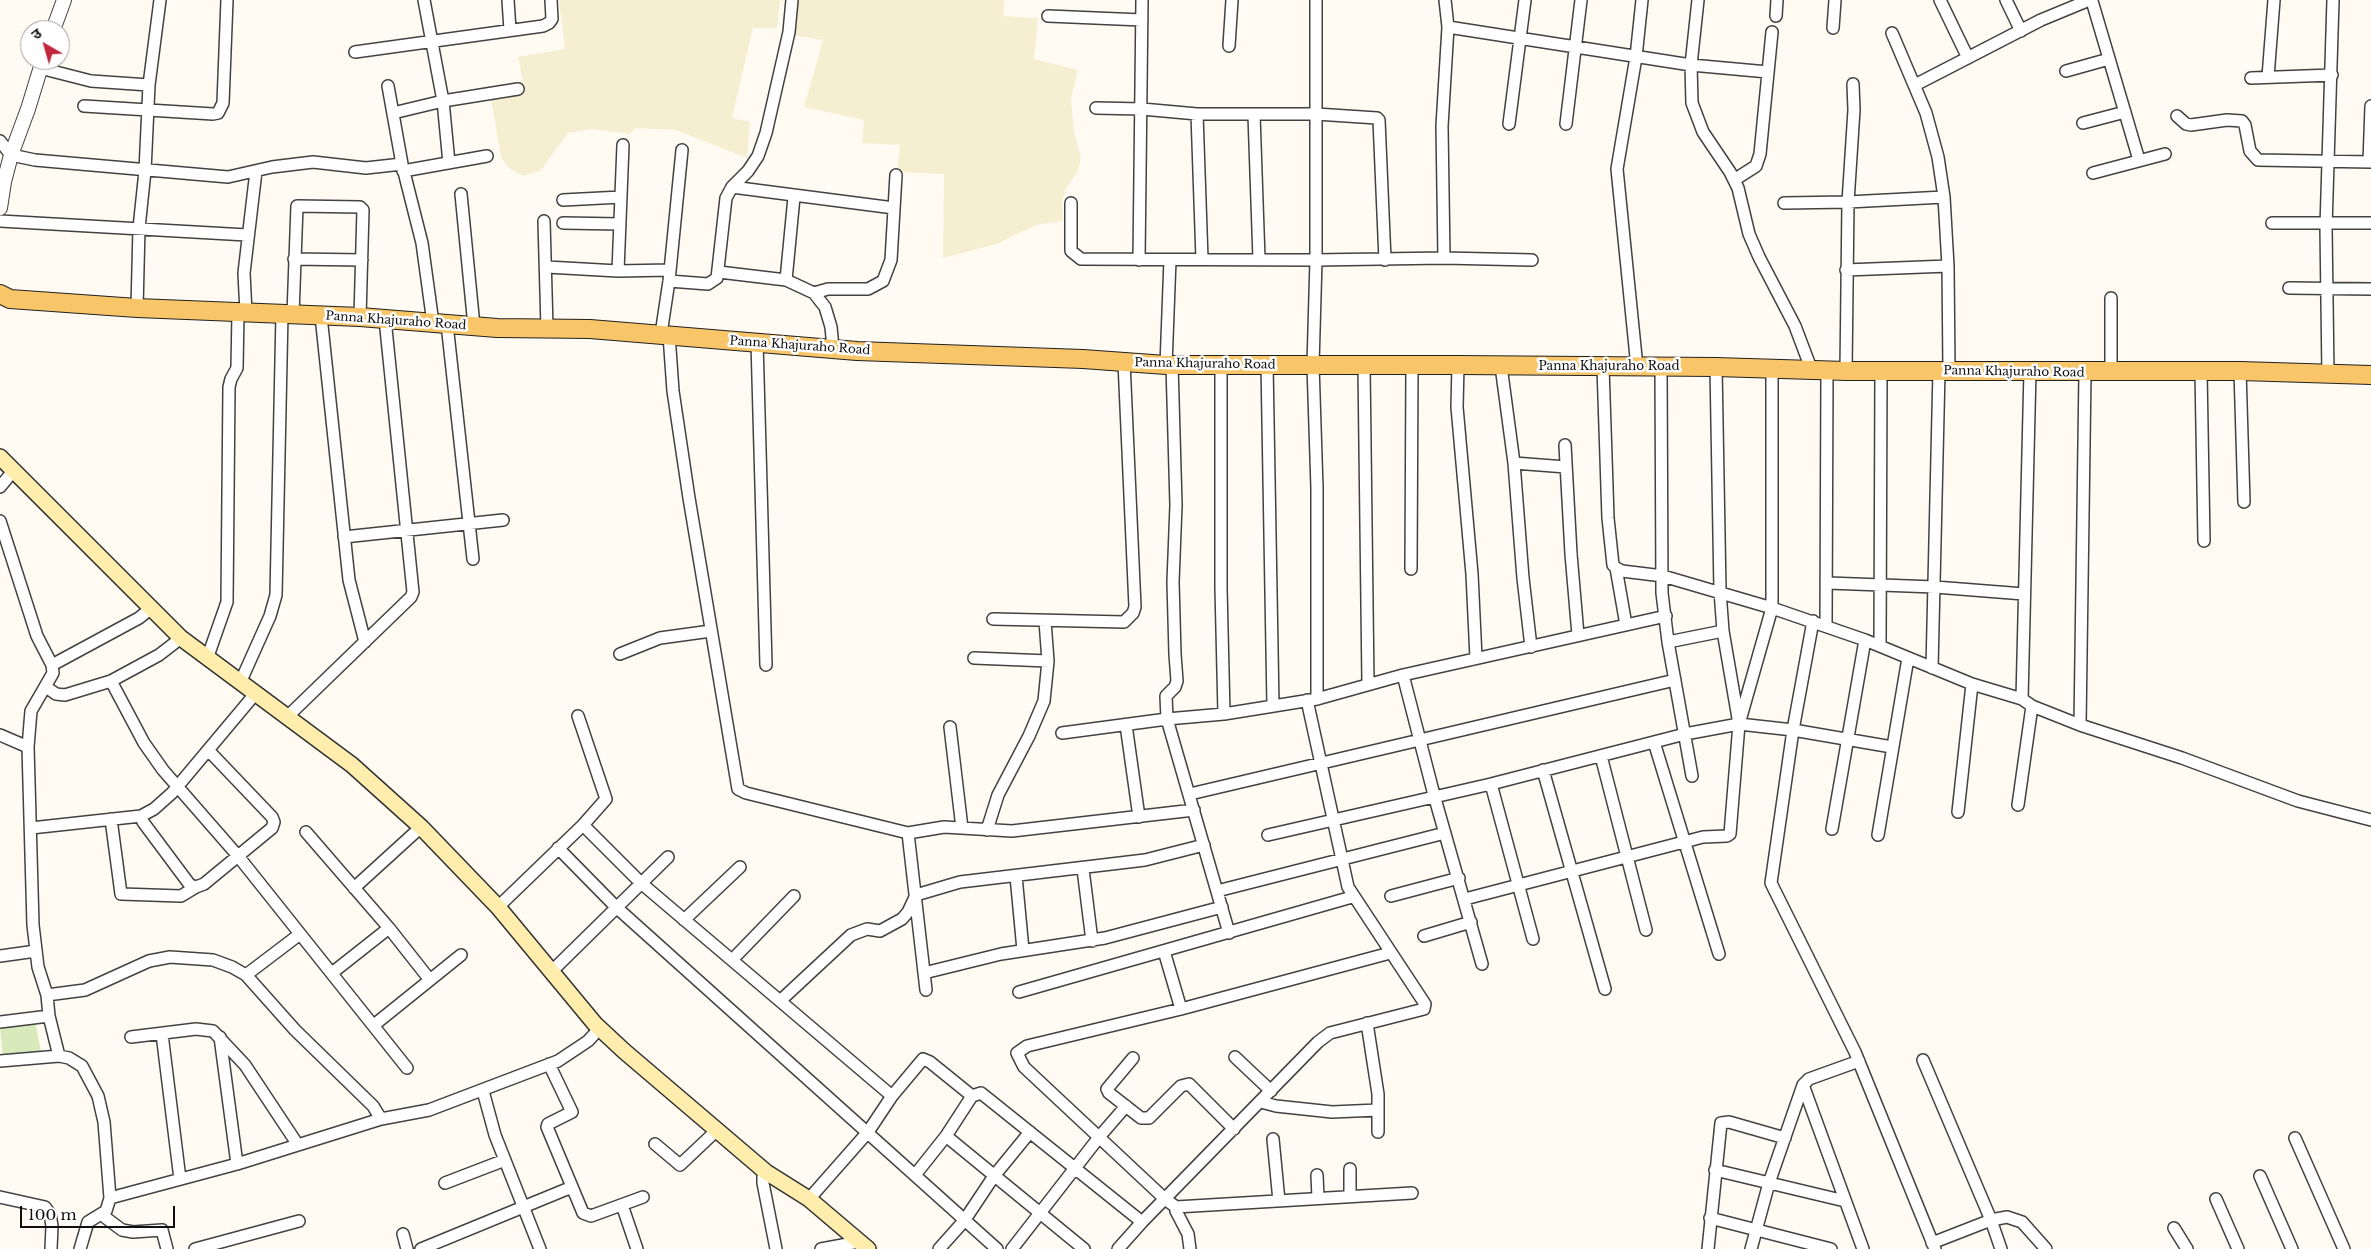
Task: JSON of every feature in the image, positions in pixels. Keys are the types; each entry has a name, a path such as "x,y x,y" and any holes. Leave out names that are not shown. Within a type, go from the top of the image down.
{"main road":[{"name":"Panna Khajuraho Road","path":"3,298 137,308 360,317 474,326 665,335 894,352 1169,365 1716,367 1820,371 2240,372 2371,375"},
{"path":"0,457 181,638 352,765 421,826 498,907 600,1028 766,1172 809,1200 864,1245"}],"street":[{"path":"137,308 139,228 145,171 149,85 160,0"},
{"path":"84,106 213,114 221,110 227,0"},
{"path":"424,0 442,101 449,162"},
{"path":"508,0 510,30"},
{"path":"355,52 549,23 552,19 551,0"},
{"path":"546,267 669,276 708,284 717,278 726,198 732,187 758,156 766,133 789,32 792,0"},
{"path":"1139,260 1142,0"},
{"path":"1228,46 1232,0"},
{"path":"1118,1249 1142,1222 1318,1042 1330,1033 1424,1009 1425,1004 1352,897 1348,887 1320,763 1312,699 1317,488 1313,365 1316,260 1316,0"},
{"path":"1444,258 1442,126 1448,27 1445,0"},
{"path":"1509,124 1525,0"},
{"path":"1566,124 1581,0"},
{"path":"1637,367 1618,169 1636,57 1642,0"},
{"path":"1698,0 1690,65 1692,103 1700,125 1734,180 1744,208 1749,234 1820,371 1828,583 1826,626"},
{"path":"1776,16 1777,0"},
{"path":"1833,28 1835,0"},
{"path":"1940,0 1968,58"},
{"path":"2006,0 2021,30"},
{"path":"2268,77 2274,0"},
{"path":"2328,375 2326,222 2334,0"},
{"path":"56,20 63,1"},
{"path":"1915,85 2021,30 2087,1 2092,1 2139,160"},
{"path":"1048,16 1142,20"},
{"path":"1448,27 1521,40 1690,65 1768,72"},
{"path":"1734,180 1756,166 1760,154 1772,32"},
{"path":"1892,34 1915,85 1938,157 1944,197 1948,266 1932,668"},
{"path":"2066,71 2109,59"},
{"path":"0,208 11,155 40,70"},
{"path":"58,70 91,82 149,85"},
{"path":"2252,78 2332,75"},
{"path":"1846,371 1848,202 1854,110 1852,84"},
{"path":"388,86 402,167 440,323 473,559"},
{"path":"392,113 442,101 518,89"},
{"path":"2177,116 2186,124 2227,120 2242,121 2245,125 2250,151 2258,160 2370,162 2371,106"},
{"path":"1096,108 1142,109 1197,114 1316,114 1377,118 1379,120 1385,260"},
{"path":"2083,123 2125,112"},
{"path":"1197,114 1202,259"},
{"path":"1254,115 1260,259"},
{"path":"0,141 11,155 35,160 228,177 313,162 366,168 402,167 487,156"},
{"path":"618,271 623,145"},
{"path":"682,150 665,335 711,630 740,792 908,833 944,827 1012,831 1194,810"},
{"path":"2093,173 2164,154"},
{"path":"207,659 227,602 229,387 236,368 242,313 246,235 256,171"},
{"path":"814,293 828,289 868,289 883,281 891,260 896,176"},
{"path":"732,187 794,197 894,208"},
{"path":"461,194 474,326"},
{"path":"563,200 621,197"},
{"path":"786,280 794,197"},
{"path":"1784,203 1944,197"},
{"path":"1070,203 1071,251 1074,256 1081,259 1385,260 1444,258 1532,260"},
{"path":"240,683 270,616 276,595 287,314 294,259 297,206 362,208 360,317"},
{"path":"0,220 246,235"},
{"path":"544,221 547,328"},
{"path":"563,222 620,224"},
{"path":"2272,223 2371,223"},
{"path":"294,259 362,260"},
{"path":"1170,260 1169,365 1176,505 1173,582 1177,682 1175,687 1166,696 1167,719 1229,933"},
{"path":"1846,270 1948,266"},
{"path":"719,272 786,280 814,293 825,307 831,326 832,348"},
{"path":"2289,288 2328,290 2371,289"},
{"path":"2111,298 2111,372"},
{"path":"321,316 349,580 365,642"},
{"path":"288,716 411,597 413,592 385,319"},
{"path":"757,342 766,665"},
{"path":"992,619 1124,622 1133,613 1135,607 1124,362"},
{"path":"1267,364 1273,706"},
{"path":"1221,365 1221,588 1224,714"},
{"path":"1411,569 1412,365"},
{"path":"1458,365 1457,407 1472,574 1476,658"},
{"path":"1364,366 1368,684"},
{"path":"1501,366 1514,464 1523,578 1531,647"},
{"path":"1603,367 1608,518 1613,565 1616,568 1626,625"},
{"path":"1661,367 1662,593 1668,642 1692,776"},
{"path":"1716,367 1720,591 1723,631 1739,724"},
{"path":"1465,899 1572,871 1628,859 1684,842 1726,836 1732,830 1739,724 1772,608 1772,369"},
{"path":"1880,646 1881,371"},
{"path":"2018,805 2027,703 2024,594 2030,371"},
{"path":"2201,372 2204,541"},
{"path":"2240,372 2244,502"},
{"path":"2080,725 2086,373"},
{"path":"1565,445 1578,635"},
{"path":"1514,464 1566,467"},
{"path":"0,487 14,470"},
{"path":"344,536 503,520"},
{"path":"0,521 2,538 37,636 52,665 52,673 46,687 31,711 28,747 33,926 38,967 59,1056"},
{"path":"1616,568 1622,571 1663,576 1720,591 1813,621 2080,725 2182,758 2298,801 2371,820"},
{"path":"1828,583 1935,587 2024,594"},
{"path":"52,665 139,618 150,609"},
{"path":"1062,734 1167,719 1224,714 1312,699 1404,674 1666,616"},
{"path":"987,830 998,796 1029,736 1044,701 1048,661 1045,621"},
{"path":"1813,621 1793,730 1771,883 1859,1061 1933,1246 1991,1220 2007,1217 2015,1218 2022,1222 2046,1249"},
{"path":"620,654 675,634 711,630"},
{"path":"1668,642 1723,631"},
{"path":"46,687 56,694 65,695 111,681 159,655 181,638"},
{"path":"1832,829 1846,738 1865,640"},
{"path":"974,658 1048,661"},
{"path":"1878,835 1908,658"},
{"path":"1404,674 1434,795 1482,964"},
{"path":"1190,794 1675,680"},
{"path":"111,681 144,743 163,770 238,856 407,1068"},
{"path":"1958,812 1972,684"},
{"path":"31,828 141,816 154,809 178,786 209,751 255,694"},
{"path":"498,907 583,825 606,799 578,716"},
{"path":"1268,835 1434,795 1491,784 1685,734 1739,724 1793,730 1892,747"},
{"path":"1126,725 1139,816"},
{"path":"950,727 962,828"},
{"path":"0,735 28,747"},
{"path":"1654,742 1719,954"},
{"path":"111,819 121,894 181,896 204,884 272,828 274,822 272,817 209,751"},
{"path":"1601,756 1646,930"},
{"path":"1543,770 1606,989"},
{"path":"1491,784 1533,939"},
{"path":"141,816 143,822 190,886 196,887"},
{"path":"583,825 641,883 892,1096"},
{"path":"354,888 421,826"},
{"path":"306,832 389,928 430,980"},
{"path":"908,833 926,990"},
{"path":"1217,891 1445,834"},
{"path":"780,1001 852,935 867,929 880,931 902,919 908,912 916,894 946,884 1083,869 1145,860 1204,845"},
{"path":"558,848 616,907 997,1249"},
{"path":"551,972 668,857"},
{"path":"684,920 740,867"},
{"path":"1083,869 1092,941"},
{"path":"1016,876 1023,950"},
{"path":"1391,896 1459,878"},
{"path":"732,960 794,896"},
{"path":"1019,992 1352,897"},
{"path":"924,973 1023,950 1092,941 1222,907"},
{"path":"1424,936 1471,922"},
{"path":"332,973 389,928"},
{"path":"246,975 300,934"},
{"path":"0,956 36,951"},
{"path":"1164,951 1181,1009"},
{"path":"1390,952 1181,1009 1027,1046 1018,1051 1019,1059 1024,1067 1100,1136 1165,1199 1176,1207 1412,1193"},
{"path":"374,1025 461,955"},
{"path":"46,995 85,990 98,986 149,961 170,957 213,960 232,967 246,975 295,1030 373,1106 380,1119"},
{"path":"0,1022 49,1016"},
{"path":"1367,1023 1378,1094 1378,1132"},
{"path":"110,1198 237,1164 380,1119 429,1110 558,1061 588,1040 600,1028"},
{"path":"131,1037 206,1029 220,1037 258,1083 298,1145"},
{"path":"162,1034 180,1179"},
{"path":"220,1037 237,1164"},
{"path":"0,1062 59,1056 76,1061 82,1066 98,1096 104,1122 110,1198 108,1206 102,1215 88,1222 80,1249"},
{"path":"1235,1057 1271,1091"},
{"path":"1133,1058 1107,1089 1109,1093 1141,1118 1149,1118 1181,1086 1189,1084 1234,1129"},
{"path":"809,1200 868,1132 892,1096 923,1059 930,1062 972,1096"},
{"path":"1923,1060 1991,1220 2001,1249"},
{"path":"1750,1249 1769,1183 1803,1085 1809,1079 1859,1061"},
{"path":"549,1064 572,1112 548,1124 547,1127 583,1214 587,1216 643,1197"},
{"path":"1803,1085 1863,1249"},
{"path":"482,1091 505,1160 540,1249"},
{"path":"915,1175 946,1136 972,1096 982,1093 1142,1222"},
{"path":"1261,1102 1276,1106 1332,1112 1378,1110"},
{"path":"1012,1249 1100,1136 1126,1106"},
{"path":"1708,1249 1720,1123 1729,1122 1785,1138"},
{"path":"655,1144 680,1165 717,1130"},
{"path":"940,1249 964,1221 994,1176 1030,1132"},
{"path":"946,1136 1084,1249"},
{"path":"2295,1138 2344,1249"},
{"path":"1273,1139 1279,1201"},
{"path":"445,1183 505,1160"},
{"path":"1350,1168 1350,1196"},
{"path":"1715,1170 1845,1201"},
{"path":"766,1172 763,1177 763,1183 776,1249"},
{"path":"1317,1175 1318,1198"},
{"path":"2260,1176 2292,1249"},
{"path":"421,1249 572,1187"},
{"path":"0,1197 44,1207 50,1214 52,1226 51,1249"},
{"path":"2216,1198 2238,1249"},
{"path":"622,1205 637,1249"},
{"path":"1176,1207 1176,1211 1188,1234 1190,1249"},
{"path":"102,1215 122,1230 133,1232 162,1230 167,1249"},
{"path":"1710,1218 1831,1249"},
{"path":"195,1249 299,1221"},
{"path":"2174,1228 2187,1249"},
{"path":"403,1234 407,1249"},
{"path":"822,1249 864,1245"}],"shaded area":[{"path":"559,0 780,0 777,28 753,28 732,118 750,122 747,158 676,130 635,128 630,134 592,129 568,133 540,171 523,176 508,167 501,157 490,93 524,86 518,57 565,49"},
{"path":"780,0 1004,0 1003,16 1038,18 1034,59 1078,70 1071,99 1074,132 1081,157 1078,171 1065,190 1062,201 1063,221 1036,225 997,244 943,258 944,174 897,172 900,145 862,143 864,120 804,107 823,40 792,35 798,5"}],"green space":[{"path":"35,1020 41,1052 3,1060 0,1027"}]}
